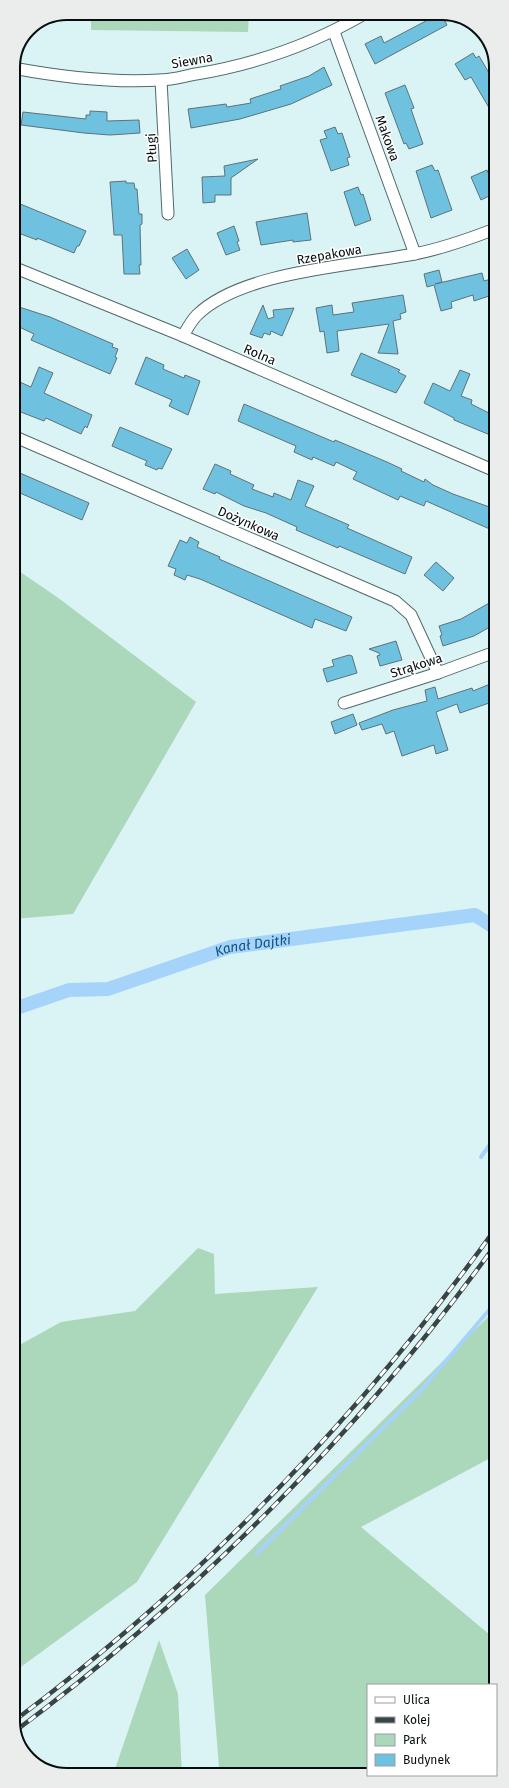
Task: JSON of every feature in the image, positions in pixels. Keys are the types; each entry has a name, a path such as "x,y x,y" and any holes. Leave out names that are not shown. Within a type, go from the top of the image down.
{"street":[{"name":"Siewna","path":"20,69 53,75 104,79 161,80 211,72 262,60 334,32 354,20"},
{"name":"Makowa","path":"334,32 415,254"},
{"name":"Pługi","path":"161,80 168,214"},
{"name":"Rzepakowa","path":"183,336 196,316 223,296 257,282 415,254 466,240 489,231"},
{"name":"Rolna","path":"20,270 183,336 489,468"},
{"name":"Dożynkowa","path":"20,439 395,601 411,615 438,674"},
{"name":"Strąkowa","path":"344,703 438,674 489,654"}],"green space":[{"path":"91,20 249,20 248,32 91,30"},
{"path":"20,572 57,597 196,702 73,914 20,918"},
{"path":"198,1248 214,1254 215,1294 318,1287 137,1582 20,1668 20,1345 61,1322 135,1311"},
{"path":"489,1316 489,1459 361,1527 489,1634 489,1684 367,1684 367,1768 220,1768 205,1595"},
{"path":"159,1640 178,1694 182,1768 115,1768"}],"building":[{"path":"428,20 444,20 447,25 375,64 365,44 381,36 384,43"},
{"path":"473,53 476,58 479,56 489,73 489,108 471,77 465,80 455,64"},
{"path":"324,67 332,85 291,104 240,119 191,128 188,109 226,104 227,107 251,103 250,99 281,89 280,86 309,76"},
{"path":"405,85 414,108 411,109 423,144 409,149 406,143 404,144 385,93"},
{"path":"90,111 107,112 107,121 139,120 140,133 110,135 21,125 23,112 86,119 86,115 90,115"},
{"path":"335,127 338,134 342,133 350,157 347,158 349,165 331,171 320,140 327,138 324,131"},
{"path":"258,159 231,178 231,195 215,195 215,202 203,203 202,177 225,176 224,166"},
{"path":"432,165 435,171 438,170 452,210 431,218 416,171"},
{"path":"487,170 489,175 489,196 481,200 471,177"},
{"path":"126,181 126,183 134,183 135,189 137,189 139,214 142,214 142,224 140,225 140,274 124,274 122,235 114,235 110,182"},
{"path":"358,187 361,195 363,194 371,220 355,226 344,192"},
{"path":"20,204 86,231 74,253 37,238 37,240 20,234"},
{"path":"307,213 311,240 293,242 293,240 261,245 256,222"},
{"path":"234,226 239,241 237,242 240,250 226,255 217,233"},
{"path":"187,249 199,270 186,279 172,258"},
{"path":"439,270 442,282 435,284 482,273 484,281 489,280 489,296 474,301 473,295 451,302 452,308 441,311 434,285 427,287 424,274"},
{"path":"403,295 406,312 400,314 401,319 393,321 398,354 378,353 389,324 337,331 339,351 327,353 324,331 320,332 316,308 332,305 333,315 354,312 352,303"},
{"path":"263,305 268,319 274,317 273,310 294,308 282,336 271,331 270,335 264,333 262,338 250,334"},
{"path":"20,307 50,317 113,344 112,347 118,349 115,357 117,358 110,374 31,340 34,334 20,327"},
{"path":"361,353 400,370 398,372 406,376 396,393 351,375"},
{"path":"146,357 164,365 163,369 184,378 185,375 200,381 188,415 169,406 172,400 135,384"},
{"path":"39,367 53,373 44,393 92,415 87,428 85,426 81,434 46,418 44,421 20,412 20,382 31,387"},
{"path":"460,370 470,374 461,396 472,400 471,404 489,413 489,435 454,420 454,418 424,403 433,383 450,391"},
{"path":"244,404 334,442 335,440 387,462 402,469 401,471 424,482 425,479 433,485 453,494 489,507 489,529 426,501 424,506 400,496 398,500 353,479 357,472 336,462 334,466 313,457 312,460 294,452 296,446 238,421"},
{"path":"120,427 172,449 162,469 158,468 157,470 145,465 147,461 112,446"},
{"path":"215,464 231,471 230,474 254,485 252,489 273,497 274,493 291,500 298,480 314,486 305,506 349,525 347,528 412,557 405,574 339,546 338,548 296,530 297,527 266,513 244,506 216,492 215,494 203,489"},
{"path":"20,473 89,503 82,520 20,493"},
{"path":"190,537 199,542 197,547 220,557 219,559 352,617 346,631 315,619 312,628 200,579 187,575 185,580 174,575 176,569 168,566 180,540 187,543"},
{"path":"436,562 454,578 443,591 424,575"},
{"path":"489,603 489,627 474,636 443,646 439,626 461,619"},
{"path":"396,641 402,660 380,666 377,656 380,655 379,653 369,649"},
{"path":"349,655 352,656 357,673 327,682 323,669 334,666 332,660"},
{"path":"489,684 489,703 460,713 457,704 436,712 448,750 436,754 434,745 402,756 394,731 386,734 382,724 362,730 359,723 393,710 427,701 425,690 435,687 438,699 472,688 473,691"},
{"path":"353,714 357,725 335,734 331,722"}],"waterway":[{"name":"Kanał Dajtki","path":"20,1007 69,990 108,989 230,947 475,915 489,924"},
{"path":"481,1157 489,1146"},
{"path":"257,1553 422,1389 489,1310"}],"railway":[{"path":"20,1716 82,1668 148,1612 212,1554 274,1493 333,1430 390,1365 489,1237"},
{"path":"21,1727 82,1679 148,1624 212,1566 274,1506 333,1444 390,1379 489,1253"}]}
